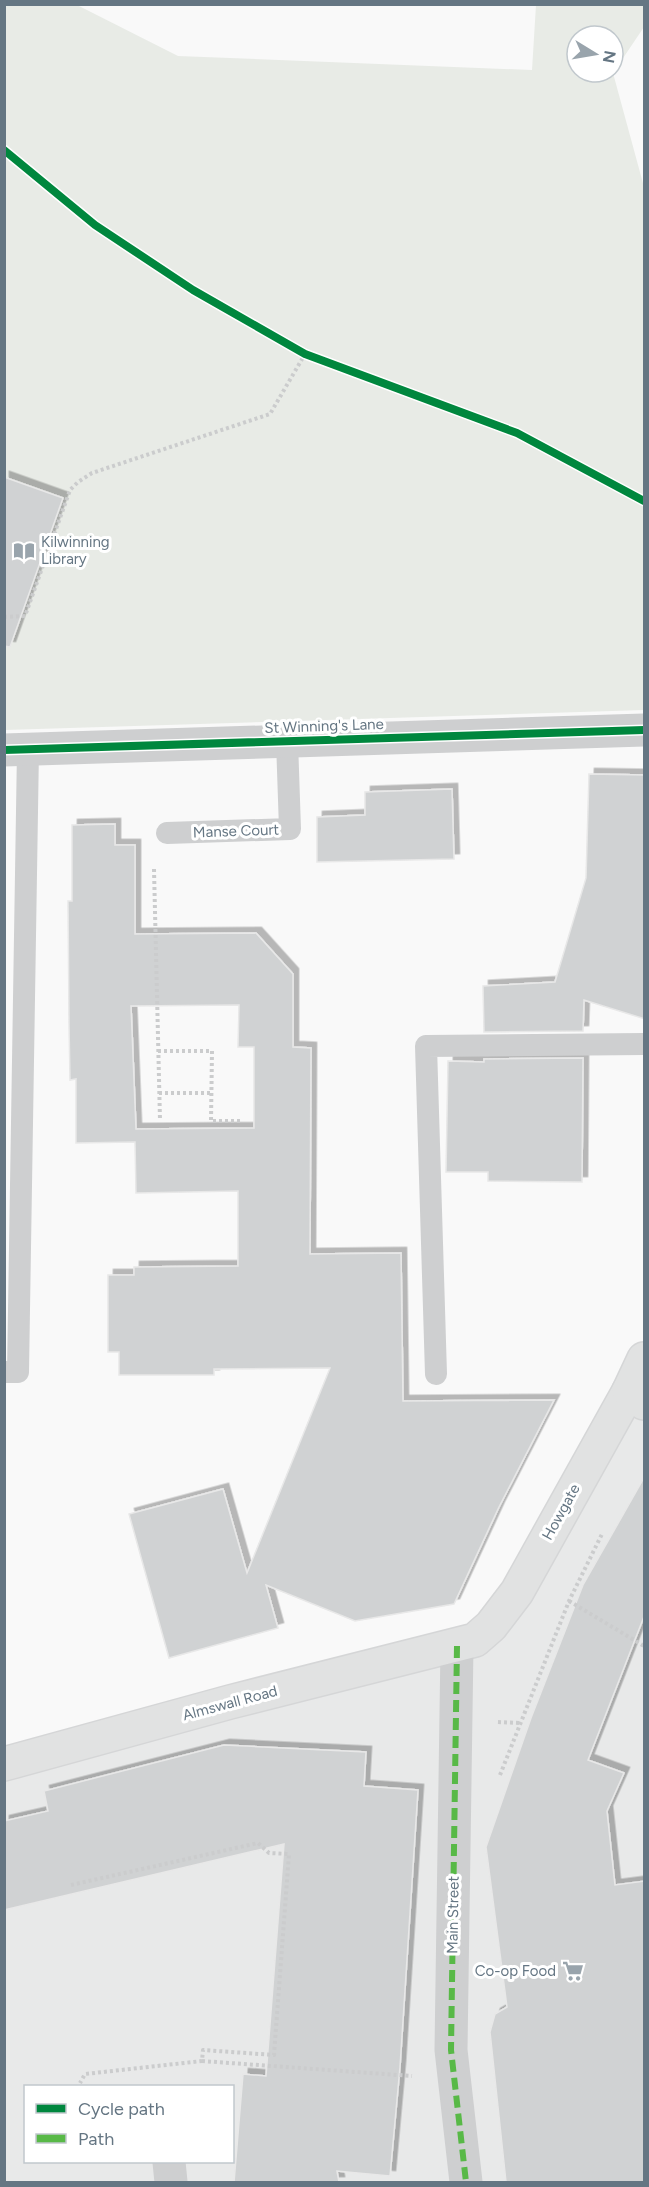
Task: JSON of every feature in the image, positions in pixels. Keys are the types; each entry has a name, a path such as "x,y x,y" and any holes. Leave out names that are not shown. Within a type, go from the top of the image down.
{"main road":[{"name":"Howgate","path":"457,1646 475,1640 491,1626 517,1592 637,1397 645,1359"},
{"name":"Almswall Road","path":"4,1764 230,1702 457,1646"}],"street":[{"name":"St Winning's Lane","path":"16,750 645,730"},
{"name":"Main Street","path":"457,1646 451,2050 466,2182"},
{"path":"169,2163 171,2182"}],"lane":[{"name":"Manse Court","path":"167,833 290,829 287,741"},
{"path":"4,1372 18,1372 16,750"},
{"path":"436,1374 426,1046 645,1044"}],"path":[{"path":"295,348 316,358"},
{"path":"4,617 25,616 70,490 78,482 92,473 270,414 305,354"},
{"path":"154,868 160,1120"},
{"path":"158,1050 212,1051 211,1121 241,1122"},
{"path":"159,1093 211,1093"},
{"path":"498,1785 569,1601 603,1532"},
{"path":"569,1601 645,1646"},
{"path":"490,1722 521,1723"},
{"path":"71,1885 258,1843 269,1852 289,1854 274,2055 203,2050 202,2061"},
{"path":"80,2083 85,2074 202,2061 455,2080"}],"shaded area":[{"path":"4,5 77,5 178,56 532,70 536,5 644,5 644,27 625,55 625,24 565,24 565,84 616,84 644,187 644,710 5,730"},
{"path":"644,1359 644,2182 5,2182 5,1764 475,1640"}],"building":[{"name":"Kilwinning Library","path":"4,477 63,498 10,647 4,646"},
{"path":"589,774 645,775 645,1019 584,1000 583,1031 484,1032 483,986 555,982 586,878"},
{"path":"452,789 454,859 317,862 317,817 365,815 365,792"},
{"path":"115,824 115,845 135,845 135,934 256,933 293,974 293,1047 311,1048 310,1254 401,1253 403,1401 554,1400 499,1507 454,1604 355,1621 266,1585 278,1628 169,1658 129,1514 223,1489 247,1573 330,1368 214,1369 214,1375 119,1375 119,1352 108,1352 108,1275 134,1275 134,1267 238,1266 238,1191 136,1193 135,1142 76,1143 76,1079 70,1080 69,1024 68,901 72,901 72,825","holes":["239,1005 238,1047 254,1047 254,1128 136,1129 131,1006"]},
{"path":"583,1058 582,1182 488,1181 488,1172 446,1172 448,1061"},
{"path":"645,1476 645,1614 588,1760 624,1773 607,1811 615,1885 645,1881 645,2182 506,2182 490,2032 495,2014 507,2007 486,1847 531,1718 583,1585"},
{"path":"224,1745 366,1752 364,1786 418,1790 400,2067 390,2176 337,2171 339,2182 234,2182 243,2074 266,2076 284,1844 4,1910 4,1821 48,1811 44,1791"}],"marked path":[{"path":"457,1646 451,2050 466,2182"}],"cycle path":[{"path":"4,150 95,225 193,290 305,354 517,433 644,501"},
{"path":"4,750 644,730"}],"place":[{"name":"Kilwinning Library","path":"24,551"},
{"name":"Co-op Food","path":"573,1971"}]}
